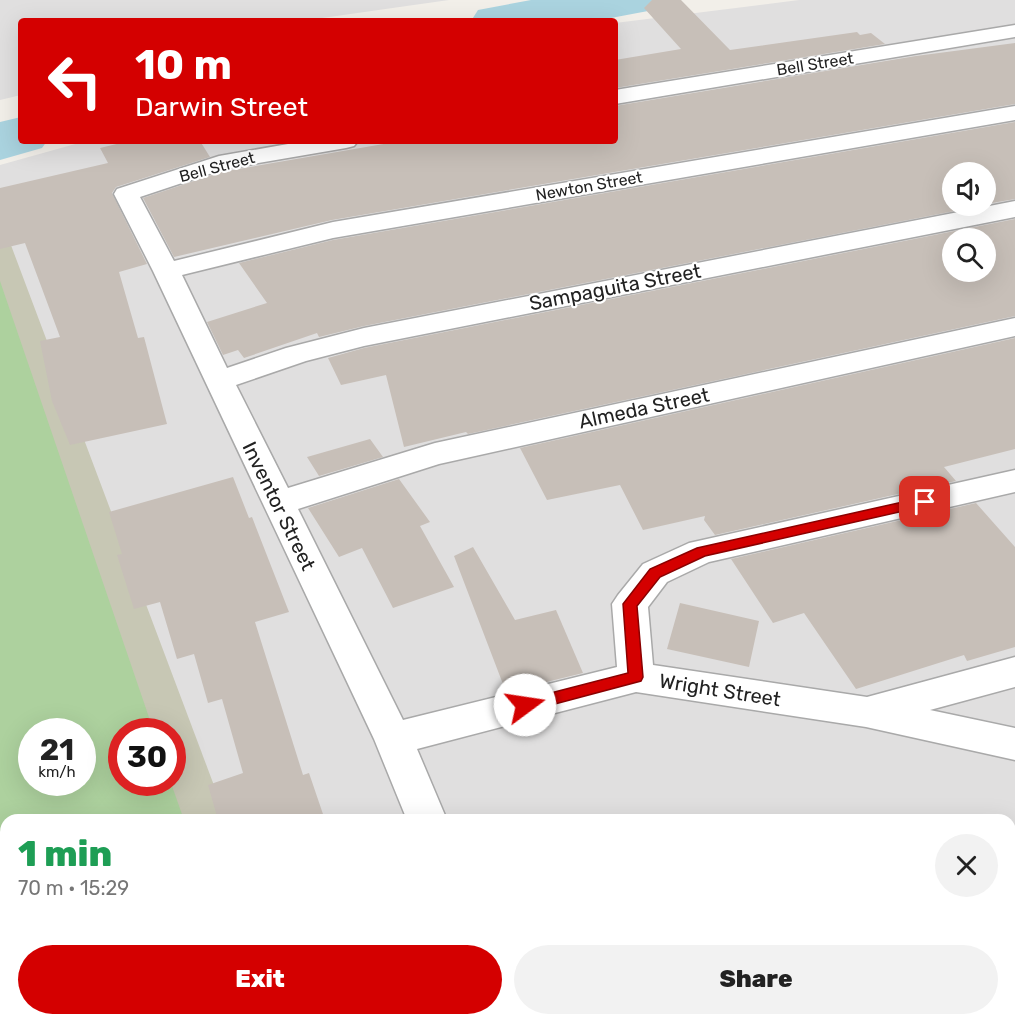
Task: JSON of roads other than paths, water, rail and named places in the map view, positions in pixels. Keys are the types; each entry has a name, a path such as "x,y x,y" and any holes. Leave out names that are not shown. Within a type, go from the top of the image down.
{"street":[{"name":"Bell Street","path":"618,97 1015,31"},
{"name":"Newton Street","path":"166,271 333,230 1015,113"},
{"name":"Bell Street","path":"126,194 219,164 329,144"},
{"name":"Inventor Street","path":"126,194 166,271 393,739 424,814"},
{"name":"Sampaguita Street","path":"218,381 296,354 364,337 1015,209"},
{"name":"Almeda Street","path":"278,503 435,454 1015,327"},
{"path":"636,677 630,604 655,573 702,552 1015,481"},
{"path":"866,712 1015,672"},
{"name":"Wright Street","path":"393,739 636,677 866,712 1015,744"}],"waterway":[{"path":"516,18 630,0"},
{"path":"0,142 18,136"}]}
